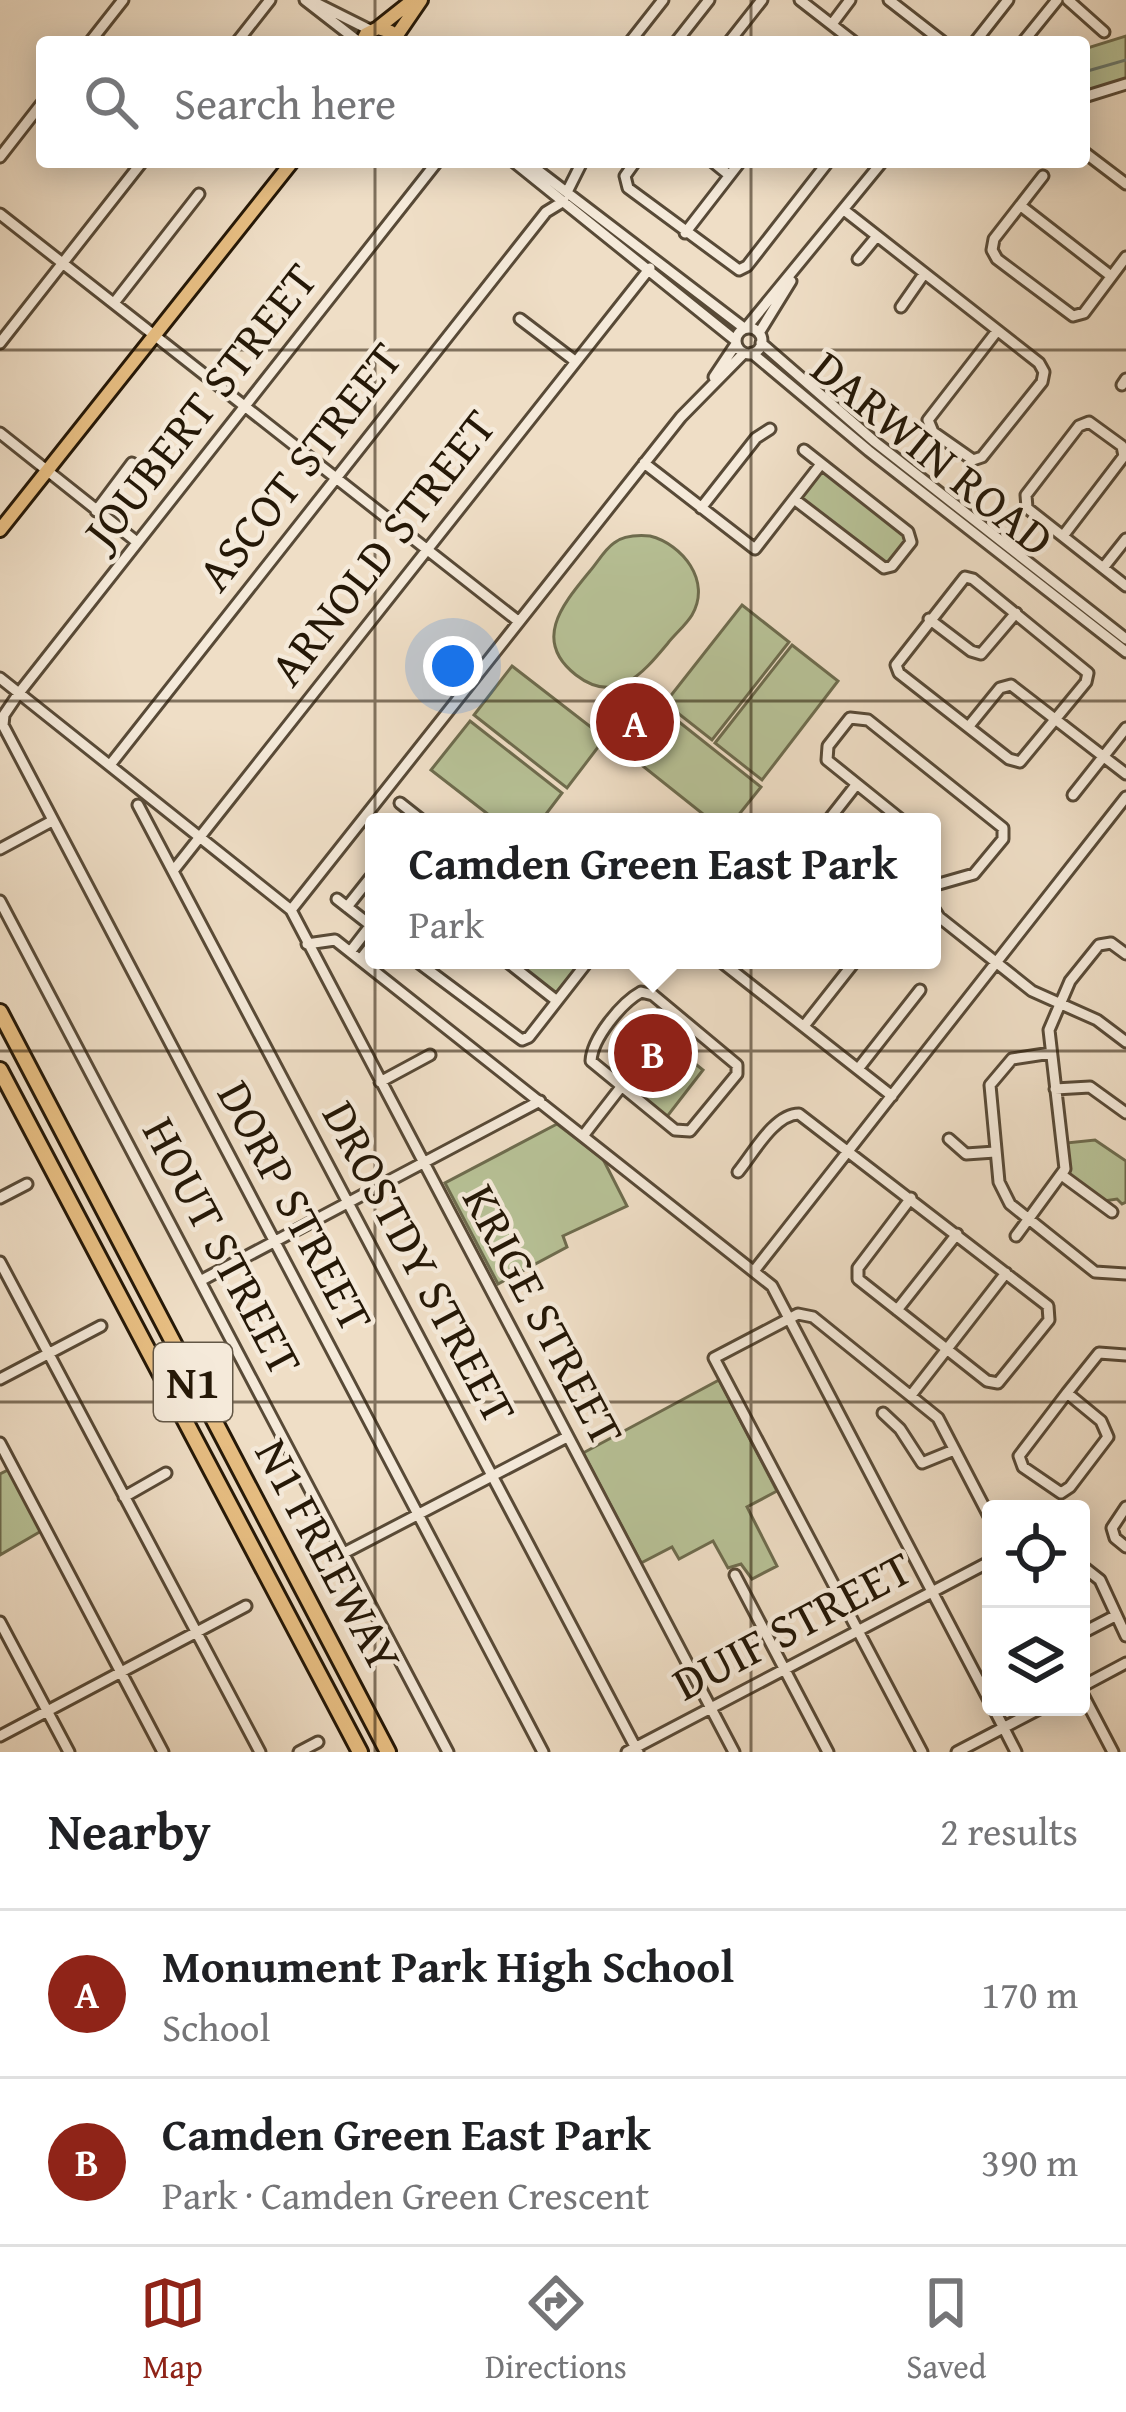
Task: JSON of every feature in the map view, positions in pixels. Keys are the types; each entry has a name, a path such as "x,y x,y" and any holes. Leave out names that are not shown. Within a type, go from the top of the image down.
{"highway":[{"name":"N1 FREEWAY","path":"1,1012 388,1752"},
{"name":"N1 FREEWAY","path":"0,1070 360,1752"}],"main road":[{"path":"367,36 417,0"},
{"path":"398,36 417,0"},
{"path":"0,530 287,168"}],"street":[{"path":"95,36 123,0"},
{"path":"242,36 270,0"},
{"path":"308,0 367,36"},
{"path":"635,36 663,0"},
{"path":"681,36 709,0"},
{"path":"739,36 762,0"},
{"path":"800,0 847,36"},
{"path":"832,24 850,0"},
{"path":"889,0 935,36"},
{"path":"980,36 1008,0"},
{"path":"1028,36 1057,0"},
{"path":"1068,0 1103,32"},
{"path":"1090,95 1126,84"},
{"path":"0,157 36,111"},
{"path":"1090,157 1126,184"},
{"path":"0,343 137,168"},
{"name":"JOUBERT STREET","path":"19,693 432,168"},
{"name":"DARWIN ROAD","path":"523,168 760,338 875,442 1126,639"},
{"name":"DARWIN ROAD","path":"533,168 553,187"},
{"path":"553,187 577,168"},
{"path":"566,196 578,168"},
{"path":"630,168 626,185 732,268 742,269 823,168"},
{"path":"720,168 729,175"},
{"path":"685,232 735,168"},
{"path":"742,347 745,328 877,168"},
{"path":"1043,176 994,239 992,250 1077,316 1126,257"},
{"name":"ASCOT STREET","path":"546,212 553,187"},
{"path":"114,303 199,194"},
{"name":"DARWIN ROAD","path":"566,196 868,452 1126,652"},
{"name":"ASCOT STREET","path":"110,765 546,212 566,196"},
{"path":"1021,206 1111,277"},
{"path":"844,210 1040,363 1042,382 980,459 964,457 933,432 928,420 997,331"},
{"path":"0,214 518,621"},
{"path":"858,260 877,236"},
{"name":"ARNOLD STREET","path":"173,872 650,268"},
{"path":"368,813 711,382 742,347 760,338 795,270"},
{"path":"901,307 924,274"},
{"path":"520,319 574,361"},
{"path":"1063,536 1122,460 1122,446 1095,424 1085,422 1025,502 1063,536 1126,586"},
{"path":"701,508 756,438 770,429"},
{"path":"0,433 137,542"},
{"path":"794,499 881,567 892,566 910,544 908,532 804,450"},
{"path":"96,511 133,463"},
{"path":"644,464 754,549 821,464"},
{"path":"1103,568 1126,539"},
{"path":"965,577 974,579 1087,670 1086,682 1026,759 1017,763 897,669 898,659 929,619 965,577"},
{"path":"929,619 981,654 1016,613"},
{"path":"0,678 292,910 365,817"},
{"path":"969,726 1000,688 1009,685 1126,774"},
{"name":"DORP STREET","path":"19,693 3,725 543,1752"},
{"path":"893,813 826,756 827,746 850,718 859,716 999,824 1003,839 974,874 941,883"},
{"path":"1073,795 1126,728"},
{"path":"834,813 856,784"},
{"path":"754,1271 1126,797"},
{"path":"400,803 413,813"},
{"name":"DROSTDY STREET","path":"138,805 634,1750"},
{"path":"0,849 52,821"},
{"path":"347,907 365,884"},
{"path":"337,899 365,921"},
{"name":"HOUT STREET","path":"0,902 448,1752"},
{"name":"KRIGE STREET","path":"292,910 734,1752"},
{"path":"941,919 1033,991 1097,1019 1126,1042"},
{"path":"350,952 365,933"},
{"path":"307,944 328,938 365,964"},
{"path":"1016,1236 1063,1176 1049,1027 1070,981 1099,945 1112,943 1126,954"},
{"path":"360,960 365,954"},
{"path":"371,969 772,1286 982,1687"},
{"path":"431,969 519,1040 529,1036 582,969"},
{"path":"516,969 557,1001"},
{"path":"731,969 892,1096"},
{"path":"804,1026 849,969"},
{"path":"858,1069 920,990"},
{"path":"641,992 649,992 678,1014 734,1059 738,1069 694,1128 686,1132 675,1130 621,1087 592,1063 591,1051 631,998 641,992"},
{"path":"1051,1053 1012,1059 992,1082 989,1093 1003,1195 1095,1272 1126,1274"},
{"path":"380,1082 430,1055"},
{"path":"583,1136 621,1087"},
{"path":"1055,1089 1090,1087 1126,1113"},
{"path":"200,1281 540,1101"},
{"path":"738,1172 790,1113 802,1115 911,1198 1048,1306 1049,1320 998,1383 987,1381 860,1282 856,1270 911,1198"},
{"path":"949,1139 966,1154 995,1151"},
{"path":"1063,1176 1112,1212"},
{"path":"0,1198 28,1184"},
{"path":"897,1310 957,1234"},
{"path":"0,1262 260,1752"},
{"path":"911,1394 1006,1273"},
{"path":"922,1752 714,1358 789,1318 802,1313 814,1317 938,1418 982,1503"},
{"path":"0,1379 101,1326"},
{"path":"1067,1393 1101,1420 1108,1437 1061,1492 1023,1467 1018,1456 1067,1393 1099,1353 1126,1355"},
{"path":"883,1413 922,1463 954,1450"},
{"path":"344,1553 567,1437"},
{"path":"0,1443 164,1752"},
{"path":"124,1497 166,1473"},
{"path":"1126,1507 1113,1522 1112,1531 1126,1547"},
{"name":"DUIF STREET","path":"634,1750 982,1566"},
{"path":"1090,1572 1100,1580 1126,1636"},
{"path":"735,1575 828,1752"},
{"path":"0,1736 246,1606"},
{"path":"1090,1629 1115,1616"},
{"path":"0,1622 69,1752"},
{"path":"1090,1684 1126,1663"},
{"path":"1090,1707 1113,1752"},
{"path":"997,1716 1016,1752"},
{"path":"957,1752 1025,1716"},
{"path":"298,1752 318,1742"}],"green space":[{"path":"1126,36 1126,79 1090,90 1090,47"},
{"path":"823,470 907,535 887,565 802,500"},
{"path":"650,536 673,547 696,577 697,602 692,615 628,682 604,687 590,684 563,662 556,648 556,622 611,546 627,537"},
{"path":"742,605 789,642 712,740 665,703"},
{"path":"792,645 838,681 762,780 715,743"},
{"path":"512,666 605,738 567,788 474,715"},
{"path":"664,710 761,787 740,813 702,813 629,755"},
{"path":"470,721 562,793 547,813 486,813 431,770"},
{"path":"522,969 577,969 555,994"},
{"path":"661,1005 677,1018 662,1037 703,1070 666,1118 608,1073"},
{"path":"557,1124 603,1159 627,1206 563,1236 567,1247 498,1284 445,1183"},
{"path":"1095,1140 1126,1161 1126,1202 1122,1204 1117,1199 1104,1201 1070,1177 1066,1143"},
{"path":"719,1380 777,1491 747,1507 777,1566 752,1579 741,1564 728,1568 713,1541 679,1559 672,1547 641,1563 583,1453"},
{"path":"10,1469 43,1530 0,1555 0,1474"}],"waterway":[{"path":"1090,70 1126,60"}],"place":[{"name":"Monument Park High School","path":"635,722"},
{"name":"Camden Green East Park","path":"653,1053"}]}
